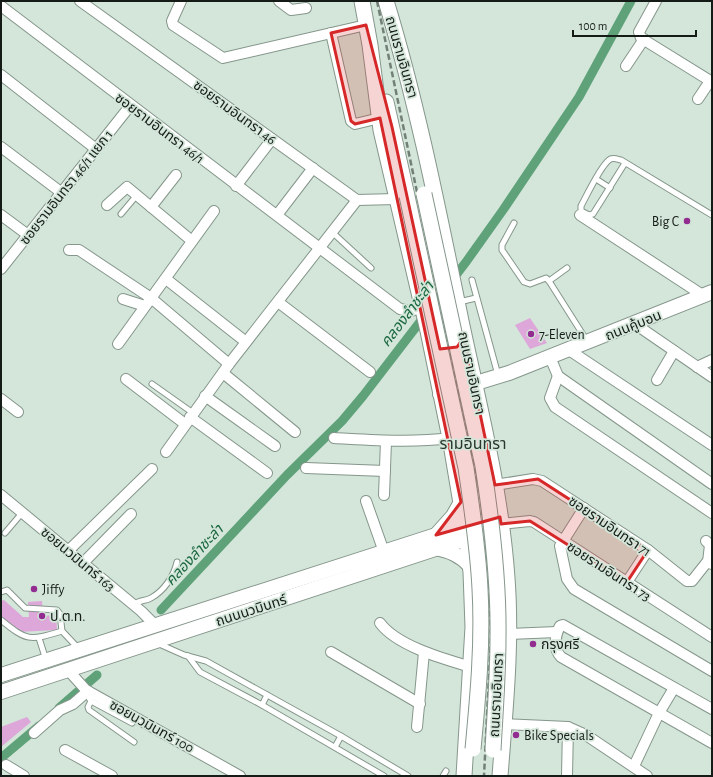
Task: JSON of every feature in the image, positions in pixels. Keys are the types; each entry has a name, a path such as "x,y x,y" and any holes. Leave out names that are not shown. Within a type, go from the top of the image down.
{"main road":[{"name":"ถนนรามอินทรา","path":"362,1 370,45 380,118 402,198 466,468 473,511 480,589 481,622 479,685 471,776"},
{"name":"ถนนรามอินทรา","path":"386,1 424,194 483,466 489,506 497,586 498,630 491,776"},
{"name":"ถนนรามอินทรา","path":"386,1 414,100 464,337 468,387 494,481 501,523 507,578 509,634 500,776"},
{"name":"ถนนรามอินทรา","path":"370,45 392,127 402,198 422,309 450,438 471,569 473,627 464,776"},
{"name":"ถนนคู้บอน","path":"440,394 499,377 708,294"},
{"path":"429,337 438,347 450,349 461,345 464,337"},
{"path":"454,462 465,439 458,394 468,387"},
{"path":"457,483 470,493 478,494 484,491 494,481"},
{"path":"461,502 435,542 464,560 471,569 480,565 492,565 499,569 507,578"},
{"name":"ถนนนวมินทร์","path":"1,692 155,642 435,542 501,523"},
{"name":"ถนนนวมินทร์","path":"1,676 384,552 435,542"}],"street":[{"name":"ซอยรามอินทรา 46","path":"80,1 357,200"},
{"path":"181,1 172,21 173,25 223,58 366,25"},
{"path":"279,1 291,10 306,8"},
{"path":"656,1 639,32 641,38 711,82 698,100"},
{"name":"ซอยรามอินทรา 46/1","path":"1,6 130,106 320,247 400,309 411,311 422,309"},
{"path":"331,33 351,121 355,124 380,118"},
{"path":"626,66 644,40"},
{"path":"1,75 96,149"},
{"name":"ซอยรามอินทรา 46/1 แยก 1","path":"1,269 130,106"},
{"path":"236,186 272,139"},
{"path":"1,147 62,193"},
{"path":"277,215 313,168"},
{"path":"151,207 176,175"},
{"path":"107,205 127,187 192,241"},
{"path":"166,452 229,364 357,200 402,198"},
{"path":"118,344 214,211"},
{"path":"1,214 28,235"},
{"path":"580,215 708,294"},
{"path":"69,250 79,250 229,364"},
{"path":"166,279 246,342"},
{"path":"123,299 148,302"},
{"path":"278,302 370,372"},
{"path":"635,324 712,377"},
{"path":"569,350 712,445"},
{"path":"656,380 674,351"},
{"path":"550,357 558,376 712,484"},
{"path":"697,367 712,360"},
{"path":"223,373 295,432"},
{"path":"558,376 550,398 555,407 712,513"},
{"path":"126,379 189,418 267,473"},
{"path":"205,396 275,446"},
{"path":"1,399 18,412"},
{"path":"334,438 386,442 426,442 450,438"},
{"path":"384,495 386,442"},
{"path":"306,468 385,471"},
{"path":"68,551 152,469"},
{"name":"ซอยรามอินทรา 71","path":"494,481 538,479 648,550 687,581 692,581 704,564 710,563"},
{"name":"ซอยนวมินทร์ 163","path":"1,495 134,605 155,625"},
{"path":"366,501 384,552"},
{"path":"584,508 560,546 567,579 574,589 712,670"},
{"path":"83,563 131,514"},
{"name":"ซอยรามอินทรา 73","path":"501,523 530,521 712,637"},
{"path":"706,541 710,545 710,563"},
{"path":"627,582 648,550"},
{"path":"380,623 388,632 424,652 471,667"},
{"path":"712,709 563,626 560,626 557,632 556,648 561,657 712,743"},
{"path":"509,634 557,632"},
{"path":"331,652 420,704"},
{"path":"417,727 424,652"},
{"name":"ซอยนวมินทร์ 100","path":"68,670 87,691 240,776"},
{"path":"634,766 659,713 674,688"},
{"path":"34,733 62,709 73,704 87,691"},
{"path":"504,724 568,727 586,735 647,776"},
{"path":"567,776 568,727"},
{"path":"65,750 112,776"},
{"path":"9,770 24,776"}],"lane":[{"path":"625,163 593,214 589,215 582,211 580,206 596,179 610,159 617,159 625,163 712,215"},
{"path":"596,179 610,188"},
{"path":"121,214 137,195"},
{"path":"514,223 502,245 503,254 524,282 530,284 546,278 549,281 588,342"},
{"path":"332,232 372,268"},
{"path":"549,281 567,268"},
{"path":"472,280 499,377"},
{"path":"456,298 476,298"},
{"path":"152,384 189,418"},
{"path":"5,533 22,513"},
{"path":"134,605 140,600 150,599 163,588 174,574 177,562"},
{"path":"1,592 7,590 25,608 57,610 60,614 62,631 79,650"},
{"path":"1,620 17,634 39,638 62,631"},
{"path":"39,638 47,660"},
{"path":"155,642 188,656 206,661 341,736 408,776"},
{"path":"188,656 200,672 262,705 384,776"},
{"path":"87,691 132,723"},
{"path":"87,691 89,710 134,742"},
{"path":"262,705 267,695"},
{"path":"335,747 341,736"},
{"path":"443,776 446,771"}],"highlighted area":[{"path":"366,25 392,127 440,349 457,347 464,337 495,485 538,479 648,550 627,582 530,521 501,524 500,517 436,535 461,502 380,118 355,124 351,121 331,33"}],"building":[{"name":"7-Eleven","path":"530,318 547,343 530,349 515,325"},
{"name":"ป.ต.ท.","path":"4,600 23,617 29,617 28,602 42,601 43,616 56,615 57,630 19,632 1,617 1,601"},
{"path":"27,717 31,722 1,747 1,727"}],"waterway":[{"name":"คลองลำชะล่า","path":"161,610 287,475 342,421 363,396 466,262 503,210 579,97 631,1"},
{"name":"คลองลำชะล่า","path":"59,708 97,675"},
{"name":"คลองลำชะล่า","path":"1,758 39,726"}],"railway":[{"path":"377,1 481,498 489,573 491,636 484,776"}],"place":[{"name":"Big C","path":"687,221"},
{"name":"7-Eleven","path":"531,334"},
{"name":"Jiffy","path":"34,589"},
{"name":"ป.ต.ท.","path":"42,616"},
{"name":"กรุงศรี","path":"533,644"},
{"name":"Bike Specials","path":"516,735"}],"district":[{"name":"รามอินทรา","path":"473,443"}]}
